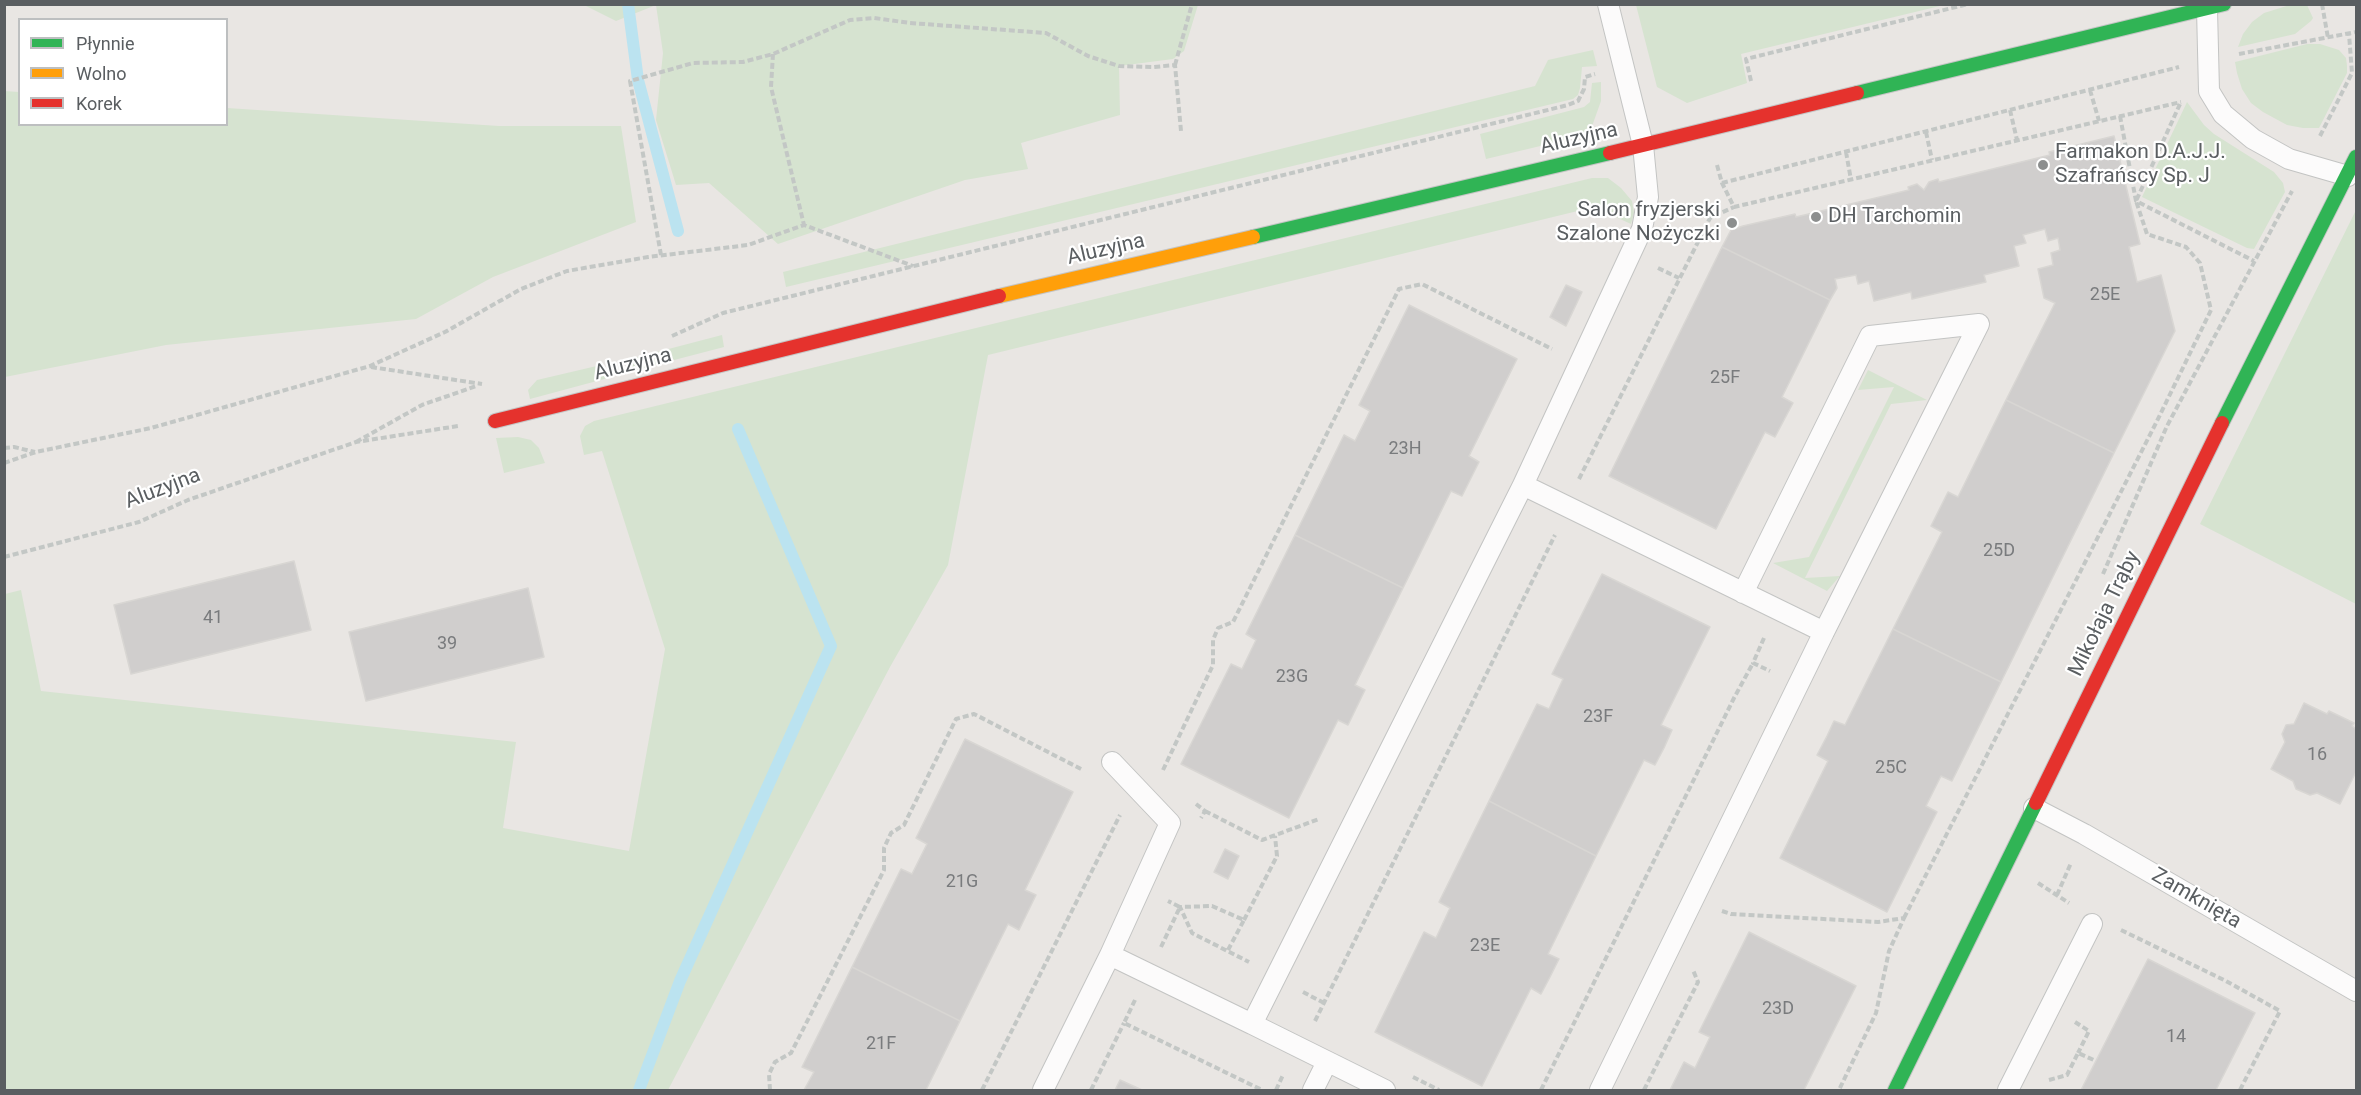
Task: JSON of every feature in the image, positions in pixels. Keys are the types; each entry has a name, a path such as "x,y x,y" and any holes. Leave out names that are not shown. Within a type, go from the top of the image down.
{"street":[{"name":"Aluzyjna","path":"495,421 890,322 1643,145 2216,7"},
{"name":"Mikołaja Trąby","path":"1895,1090 2202,463 2356,157"}],"lane":[{"path":"1252,1024 1523,485 1642,229 1648,197 1643,145 1608,4"},
{"path":"2216,7 2209,60 2210,91 2223,114 2253,139 2289,159 2348,176"},
{"path":"1600,1090 1824,632 1979,324 1870,336 1743,593"},
{"path":"1523,485 1824,632"},
{"path":"1043,1090 1110,955 1170,823 1112,762"},
{"name":"Zamknięta","path":"2034,808 2084,834 2356,991"},
{"path":"2008,1090 2092,924"},
{"path":"1110,955 1385,1090"},
{"path":"1313,1090 1327,1062"}],"path":[{"path":"1181,131 1175,65 1192,4"},
{"path":"1753,89 1746,59 1968,4"},
{"path":"2322,4 2328,38"},
{"path":"661,255 630,81 693,63 743,62 773,54 850,20 874,18 910,23 1046,33 1088,56 1119,66 1175,65"},
{"path":"1722,183 2209,60 2356,32"},
{"path":"773,54 771,87 804,225"},
{"path":"2174,69 2176,80"},
{"path":"663,340 723,312 1568,105 1578,101 1584,89 1585,77 1605,71"},
{"path":"2090,90 2099,121"},
{"path":"2136,201 2181,102 2179,91"},
{"path":"1312,1025 1569,508 1579,477 1710,218 1734,207 2181,102"},
{"path":"2010,110 2017,140"},
{"path":"1839,1090 1876,1013 1889,951 1904,918 2157,421 2211,310 2200,263 2186,247 2147,234 2136,201 2120,116"},
{"path":"1926,131 1932,160"},
{"path":"1846,152 1851,180"},
{"path":"1716,161 1722,183 1734,207"},
{"path":"2136,201 2254,261"},
{"path":"4,463 36,452 151,428 370,366 445,333 521,289 558,275 602,264 748,245 804,225 913,266"},
{"path":"1625,266 1652,265 1679,278"},
{"path":"982,1090 1135,785 1161,773 1213,665 1213,640 1218,628 1233,622 1399,289 1422,284 1559,352"},
{"path":"356,442 422,405 483,384 370,366"},
{"name":"Aluzyjna","path":"4,557 140,522 188,500 356,442 495,421"},
{"path":"4,448 14,447 36,452"},
{"path":"1541,1090 1753,663"},
{"path":"770,1090 769,1074 775,1062 791,1053 885,870 884,848 891,833 904,825 956,719 974,714 1081,769 1090,776"},
{"path":"1187,796 1205,811 1262,840 1329,815"},
{"path":"1200,820 1205,811"},
{"path":"1228,950 1277,856 1275,835"},
{"path":"2006,863 2077,908"},
{"path":"1160,897 1180,907 1212,906 1244,920"},
{"path":"1180,907 1192,933 1228,950 1324,1003"},
{"path":"1091,1090 1180,907"},
{"path":"1712,908 1731,914 1855,921 1878,922 1904,918"},
{"path":"2115,927 2226,981 2280,1011 2240,1090"},
{"path":"1124,1023 1262,1090"},
{"path":"2047,1081 2067,1075 2089,1031"},
{"path":"2078,1053 2096,1061"},
{"path":"1407,1074 1439,1090"}],"green space":[{"path":"1636,4 1944,5 1741,54 1747,83 1687,103 1657,87"},
{"path":"2293,4 2307,5 2313,18 2295,34 2238,47 2243,34 2252,22 2264,13"},
{"path":"584,5 656,5 616,21"},
{"path":"656,5 1198,5 1184,51 1173,59 1119,66 1120,115 1021,143 1028,169 965,180 778,244 709,183 676,185 656,120 663,53"},
{"path":"2307,44 2320,44 2339,50 2346,58 2347,73 2319,128 2287,125 2251,103 2242,89 2235,62"},
{"path":"1593,50 1597,66 1582,67 1580,88 1578,95 1573,99 786,287 783,272 1535,86 1548,60"},
{"path":"1601,82 1601,101 1591,129 1578,137 1486,159 1480,134 1584,107 1590,102 1592,83"},
{"path":"4,91 18,92 18,126 228,126 228,108 499,126 621,126 636,222 493,277 416,319 166,345 5,377"},
{"path":"2187,102 2204,125 2214,134 2274,172 2283,183 2285,192 2254,249 2247,248 2142,197"},
{"path":"1592,178 1608,178 1621,188 1632,201 1634,213 1631,224 1594,207 988,355 948,565 890,667 668,1090 5,1090 5,594 21,590 41,691 516,742 503,828 629,851 665,649 602,451 584,455 580,436 585,426 594,421"},
{"path":"2356,210 2356,604 2200,524"},
{"path":"722,335 724,347 632,371 634,358"},
{"path":"601,365 608,378 530,399 528,390 537,380"},
{"path":"1868,370 1927,400 1891,404 1805,578 1840,576 1827,591 1773,563 1809,557 1894,387 1858,390"},
{"path":"518,437 531,440 539,448 545,463 504,473 496,438"}],"building":[{"path":"2114,136 2140,244 2129,247 2137,282 2161,275 2175,331 2114,453 2006,400 2055,303 2044,298 2038,269 2053,265 2051,253 2060,250 2058,238 2048,241 2045,229 2023,235 2026,243 2014,246 2019,266 1984,275 1986,282 1912,299 1911,292 1874,301 1869,281 1858,284 1856,275 1835,279 1837,288 1830,300 1722,247 1731,230 1743,226 1795,214 1796,217 1909,190 1908,187 1917,184 1924,190 1929,182 1938,179 1939,182 2050,155 2049,152"},
{"path":"1722,247 1830,300 1782,397 1793,403 1775,437 1765,432 1716,529 1609,476"},
{"path":"1566,285 1582,292 1566,326 1550,317"},
{"path":"1409,305 1517,359 1469,456 1479,462 1462,496 1451,491 1403,588 1295,535 1344,435 1355,441 1370,411 1359,405"},
{"path":"2006,400 2114,453 2001,682 1893,629 1942,532 1931,526 1948,492 1958,497"},
{"path":"1295,535 1403,588 1355,685 1365,690 1348,725 1338,720 1289,818 1181,764 1231,664 1242,669 1256,640 1246,634"},
{"path":"294,561 311,630 131,674 114,605"},
{"path":"1602,574 1710,627 1661,725 1672,730 1664,748 1655,765 1644,760 1596,856 1489,801 1537,704 1549,709 1563,679 1552,674"},
{"path":"528,588 544,657 366,701 349,632"},
{"path":"1893,629 2001,682 1952,781 1941,776 1926,806 1937,812 1887,912 1780,858 1828,761 1817,755 1834,721 1845,725"},
{"path":"2304,703 2327,714 2329,711 2354,723 2352,726 2356,729 2356,772 2340,804 2317,793 2310,795 2296,789 2293,781 2271,769 2285,742 2282,734 2286,725 2294,724"},
{"path":"965,739 1073,792 1025,890 1036,895 1019,930 1008,924 960,1021 852,967 901,869 912,874 927,844 916,838"},
{"path":"1489,801 1596,856 1548,954 1559,959 1541,994 1531,988 1482,1086 1375,1032 1424,932 1436,938 1450,908 1439,902"},
{"path":"1225,849 1239,856 1228,879 1214,872"},
{"path":"1749,932 1856,986 1804,1090 1670,1090 1684,1062 1695,1068 1710,1037 1699,1032"},
{"path":"2148,959 2255,1013 2216,1090 2081,1090"},
{"path":"852,967 960,1021 926,1090 804,1090 814,1072 802,1067"},
{"path":"1120,1080 1142,1090 1115,1090"}],"waterway":[{"path":"628,4 638,80 678,231"},
{"path":"639,1090 680,981 831,646 738,429"}],"traffic: fast":[{"path":"1857,93 2224,4"},
{"path":"1253,237 1610,153"},
{"path":"2222,423 2356,157"},
{"path":"1895,1090 2036,803"}],"traffic: slow":[{"path":"999,296 1253,237"}],"traffic: jam":[{"path":"1610,153 1857,93"},
{"path":"495,421 999,296"},
{"path":"2036,803 2222,423"}],"place":[{"name":"Farmakon D.A.J.J. Szafrańscy Sp. J","path":"2043,165"},
{"name":"DH Tarchomin","path":"1816,217"},
{"name":"Salon fryzjerski Szalone Nożyczki","path":"1732,223"}]}
